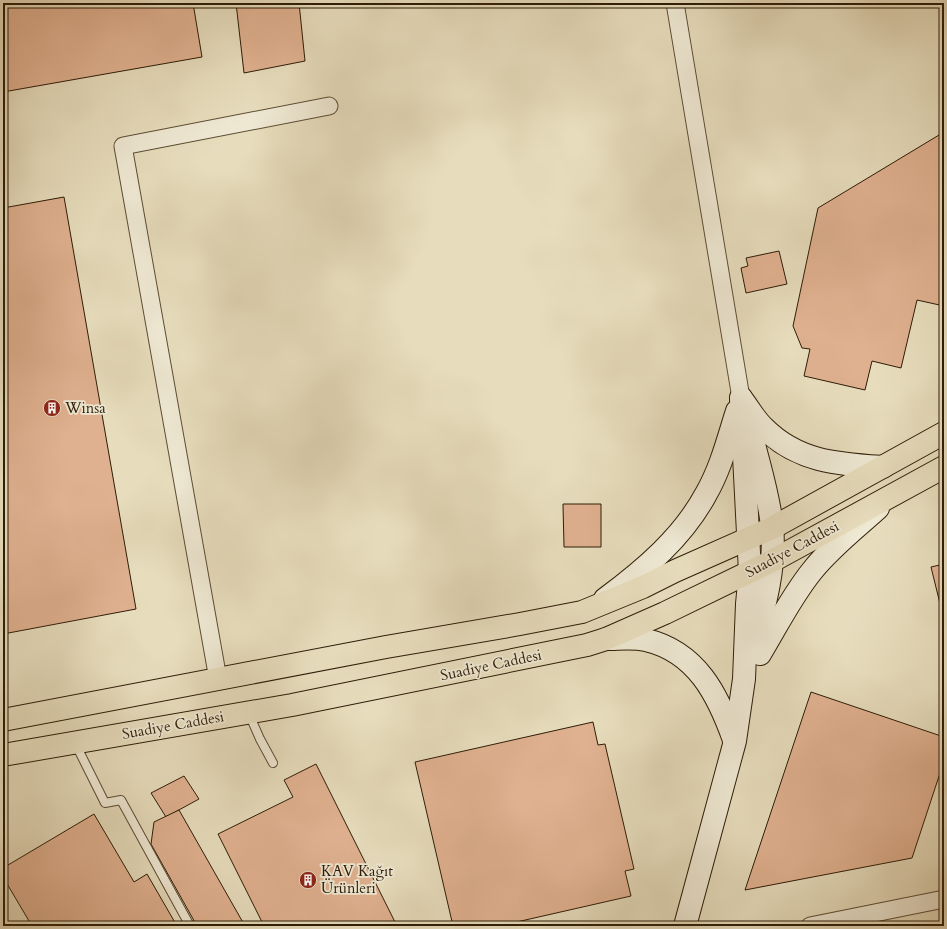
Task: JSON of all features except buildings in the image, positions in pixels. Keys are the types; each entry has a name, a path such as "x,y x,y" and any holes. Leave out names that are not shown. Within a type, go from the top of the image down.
{"main road":[{"path":"741,398 763,427 786,446 802,455 839,464 883,467"},
{"path":"685,926 734,741 744,679 764,605 772,561 772,528 767,495 741,398"},
{"path":"741,398 750,572 747,604 744,679"},
{"path":"593,608 624,585 655,558 690,520 714,479 741,398"},
{"name":"Suadiye Caddesi","path":"3,720 386,647 561,616 593,608 643,587 675,571 772,528 944,433"},
{"name":"Suadiye Caddesi","path":"3,755 248,712 484,667 587,645 606,639 665,613 750,572 944,467"},
{"path":"744,679 785,609 813,570 896,492"},
{"path":"606,639 646,640 675,652 689,662 701,675 713,692 725,713 734,741"}],"street":[{"path":"675,3 741,398"},
{"path":"218,679 123,146 329,106"},
{"path":"810,926 944,899"}],"lane":[{"path":"248,712 260,739 274,763"},
{"path":"75,743 105,804 121,800 190,926"}],"place":[{"name":"Winsa","path":"52,408"},
{"name":"KAV Kağıt Ürünleri","path":"308,880"}]}
